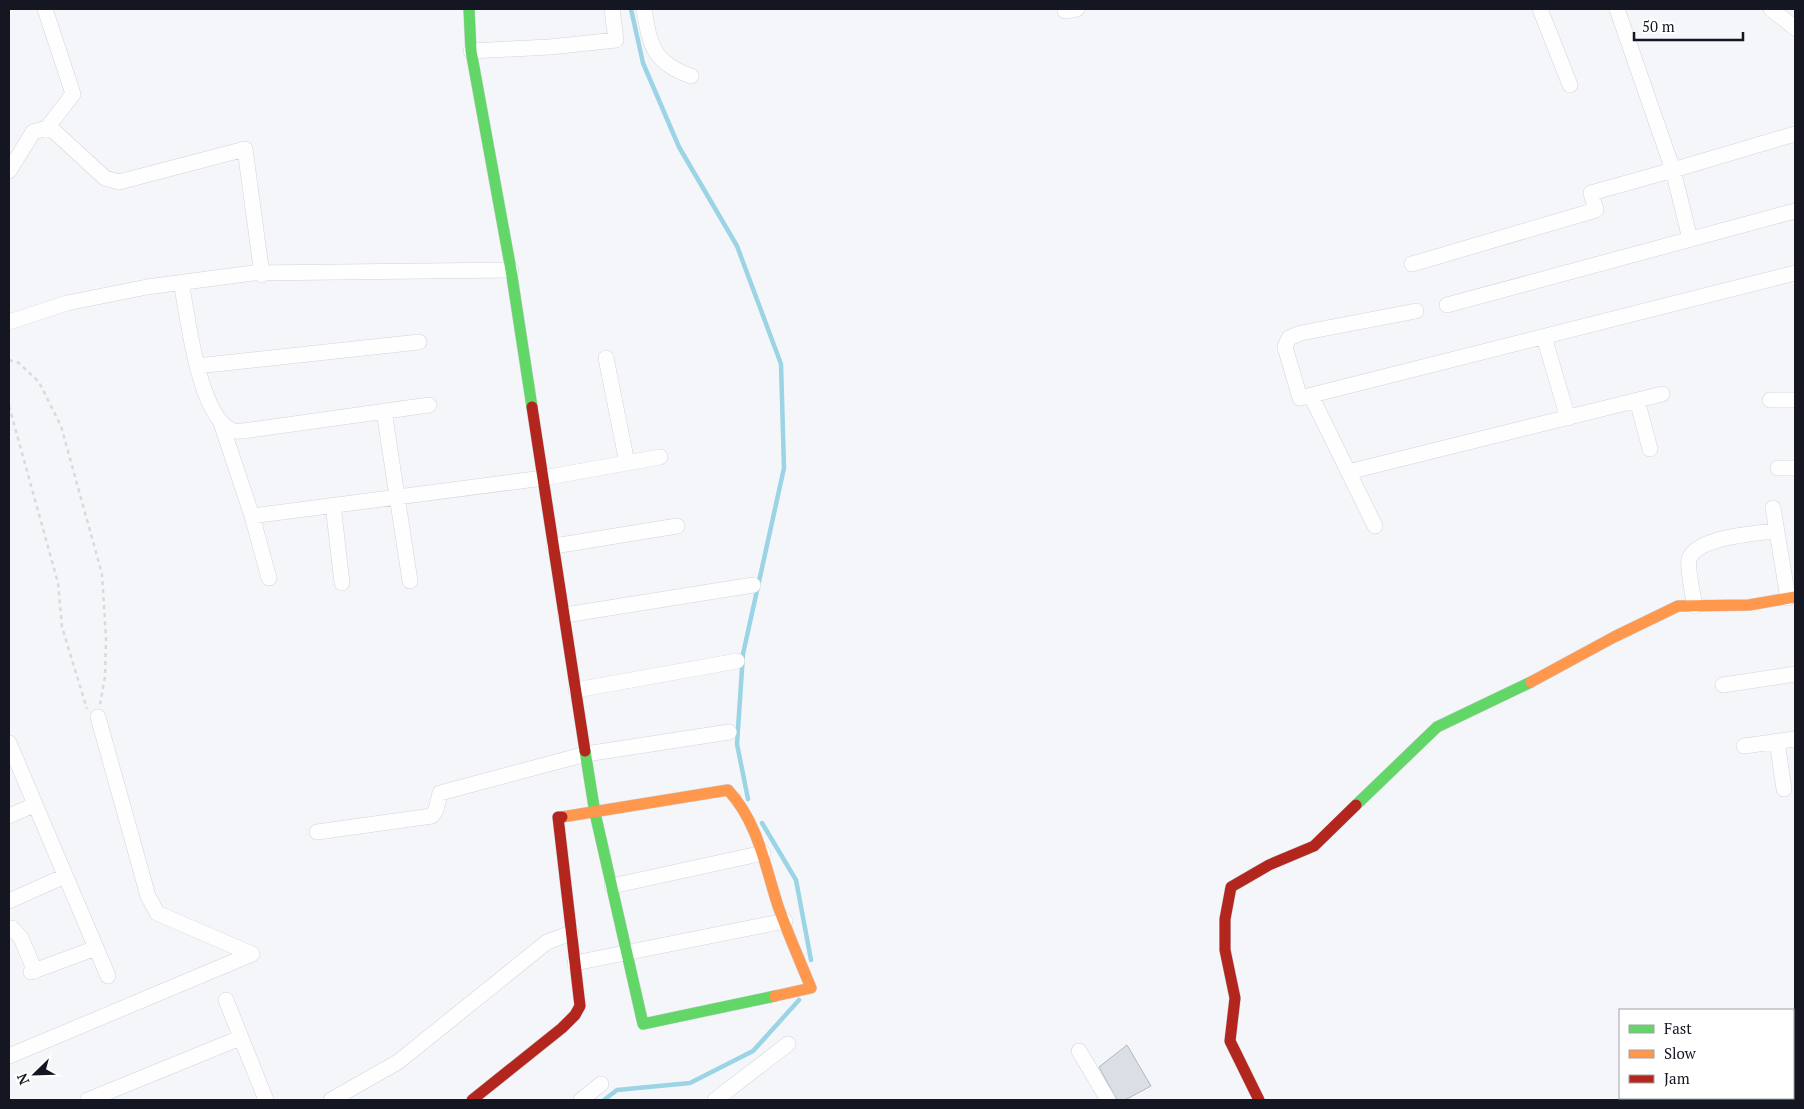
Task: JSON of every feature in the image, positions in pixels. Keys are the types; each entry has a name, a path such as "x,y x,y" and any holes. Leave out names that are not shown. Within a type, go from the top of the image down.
{"street":[{"path":"9,171 33,132 47,128 73,94 45,9"},
{"path":"469,9 471,51 511,270 595,813 643,1024 811,988 785,921 763,854 737,797 728,790 595,813 558,817 580,1006 575,1015 472,1100"},
{"path":"471,51 550,47 616,40 612,9"},
{"path":"646,9 653,50 671,69 691,76"},
{"path":"1540,9 1570,85"},
{"path":"1616,9 1673,170 1690,239"},
{"path":"1771,9 1795,28"},
{"path":"47,128 55,132 105,178 118,182 244,149 262,275"},
{"path":"1412,264 1596,210 1591,193 1795,134"},
{"path":"1447,305 1795,211"},
{"path":"9,322 67,303 147,287 253,274 511,270"},
{"path":"1416,311 1289,338 1285,346 1300,398 1795,273"},
{"path":"181,282 200,380 208,399 221,421 252,516 269,578"},
{"path":"1544,337 1568,418"},
{"path":"197,366 419,342"},
{"path":"606,358 627,463"},
{"path":"1348,472 1662,394"},
{"path":"1311,396 1375,526"},
{"path":"1637,400 1650,449"},
{"path":"1770,400 1795,400"},
{"path":"221,421 232,431 243,432 429,405"},
{"path":"384,411 410,581"},
{"path":"252,516 543,478 660,457"},
{"path":"1778,468 1795,468"},
{"path":"332,505 342,583"},
{"path":"1260,1100 1230,1041 1234,998 1225,950 1225,919 1231,887 1269,865 1314,846 1437,727 1538,680 1614,637 1678,606 1749,605 1792,598 1776,531 1773,508"},
{"path":"554,546 677,526"},
{"path":"1695,606 1689,560 1694,550 1706,544 1744,533 1776,531"},
{"path":"565,615 753,585"},
{"path":"576,690 737,661"},
{"path":"1722,685 1795,674"},
{"path":"9,1056 252,954 158,913 148,896 98,717"},
{"path":"317,832 432,816 436,810 440,793 586,754 729,732"},
{"path":"1744,746 1795,739"},
{"path":"1777,741 1784,789"},
{"path":"9,743 108,976"},
{"path":"9,816 34,805"},
{"path":"612,886 763,854"},
{"path":"9,901 65,876"},
{"path":"575,964 785,921"},
{"path":"9,928 12,928 21,938 33,972 96,948"},
{"path":"331,1100 398,1062 547,942 571,933"},
{"path":"226,1000 266,1100"},
{"path":"88,1100 240,1038"},
{"path":"715,1100 788,1044"},
{"path":"1079,1051 1108,1100"},
{"path":"581,1100 601,1084"}],"path":[{"path":"9,360 19,363 39,382 61,426 102,574 105,667 98,717 89,714 62,627 58,583 9,406"}],"building":[{"path":"1127,1045 1151,1086 1125,1100 1117,1100 1099,1067"}],"waterway":[{"path":"631,9 643,63 679,147 737,246 781,364 784,468 743,654 737,744 748,799"},
{"path":"762,823 796,880 811,960"},
{"path":"604,1100 617,1090 690,1083 753,1051 799,1000"}],"traffic: fast":[{"path":"469,9 471,51 511,270 532,407"},
{"path":"1356,805 1437,727 1531,682"},
{"path":"585,751 595,813 643,1024 775,996"}],"traffic: slow":[{"path":"1531,682 1614,637 1678,606 1749,605 1795,597"},
{"path":"562,817 728,790 747,816 754,830 778,906 811,988 775,996"}],"traffic: jam":[{"path":"532,407 585,751"},
{"path":"1259,1100 1230,1041 1235,998 1225,950 1225,919 1231,887 1269,865 1314,846 1356,805"},
{"path":"472,1100 562,1028 575,1015 580,1006 558,817 562,817"}]}
